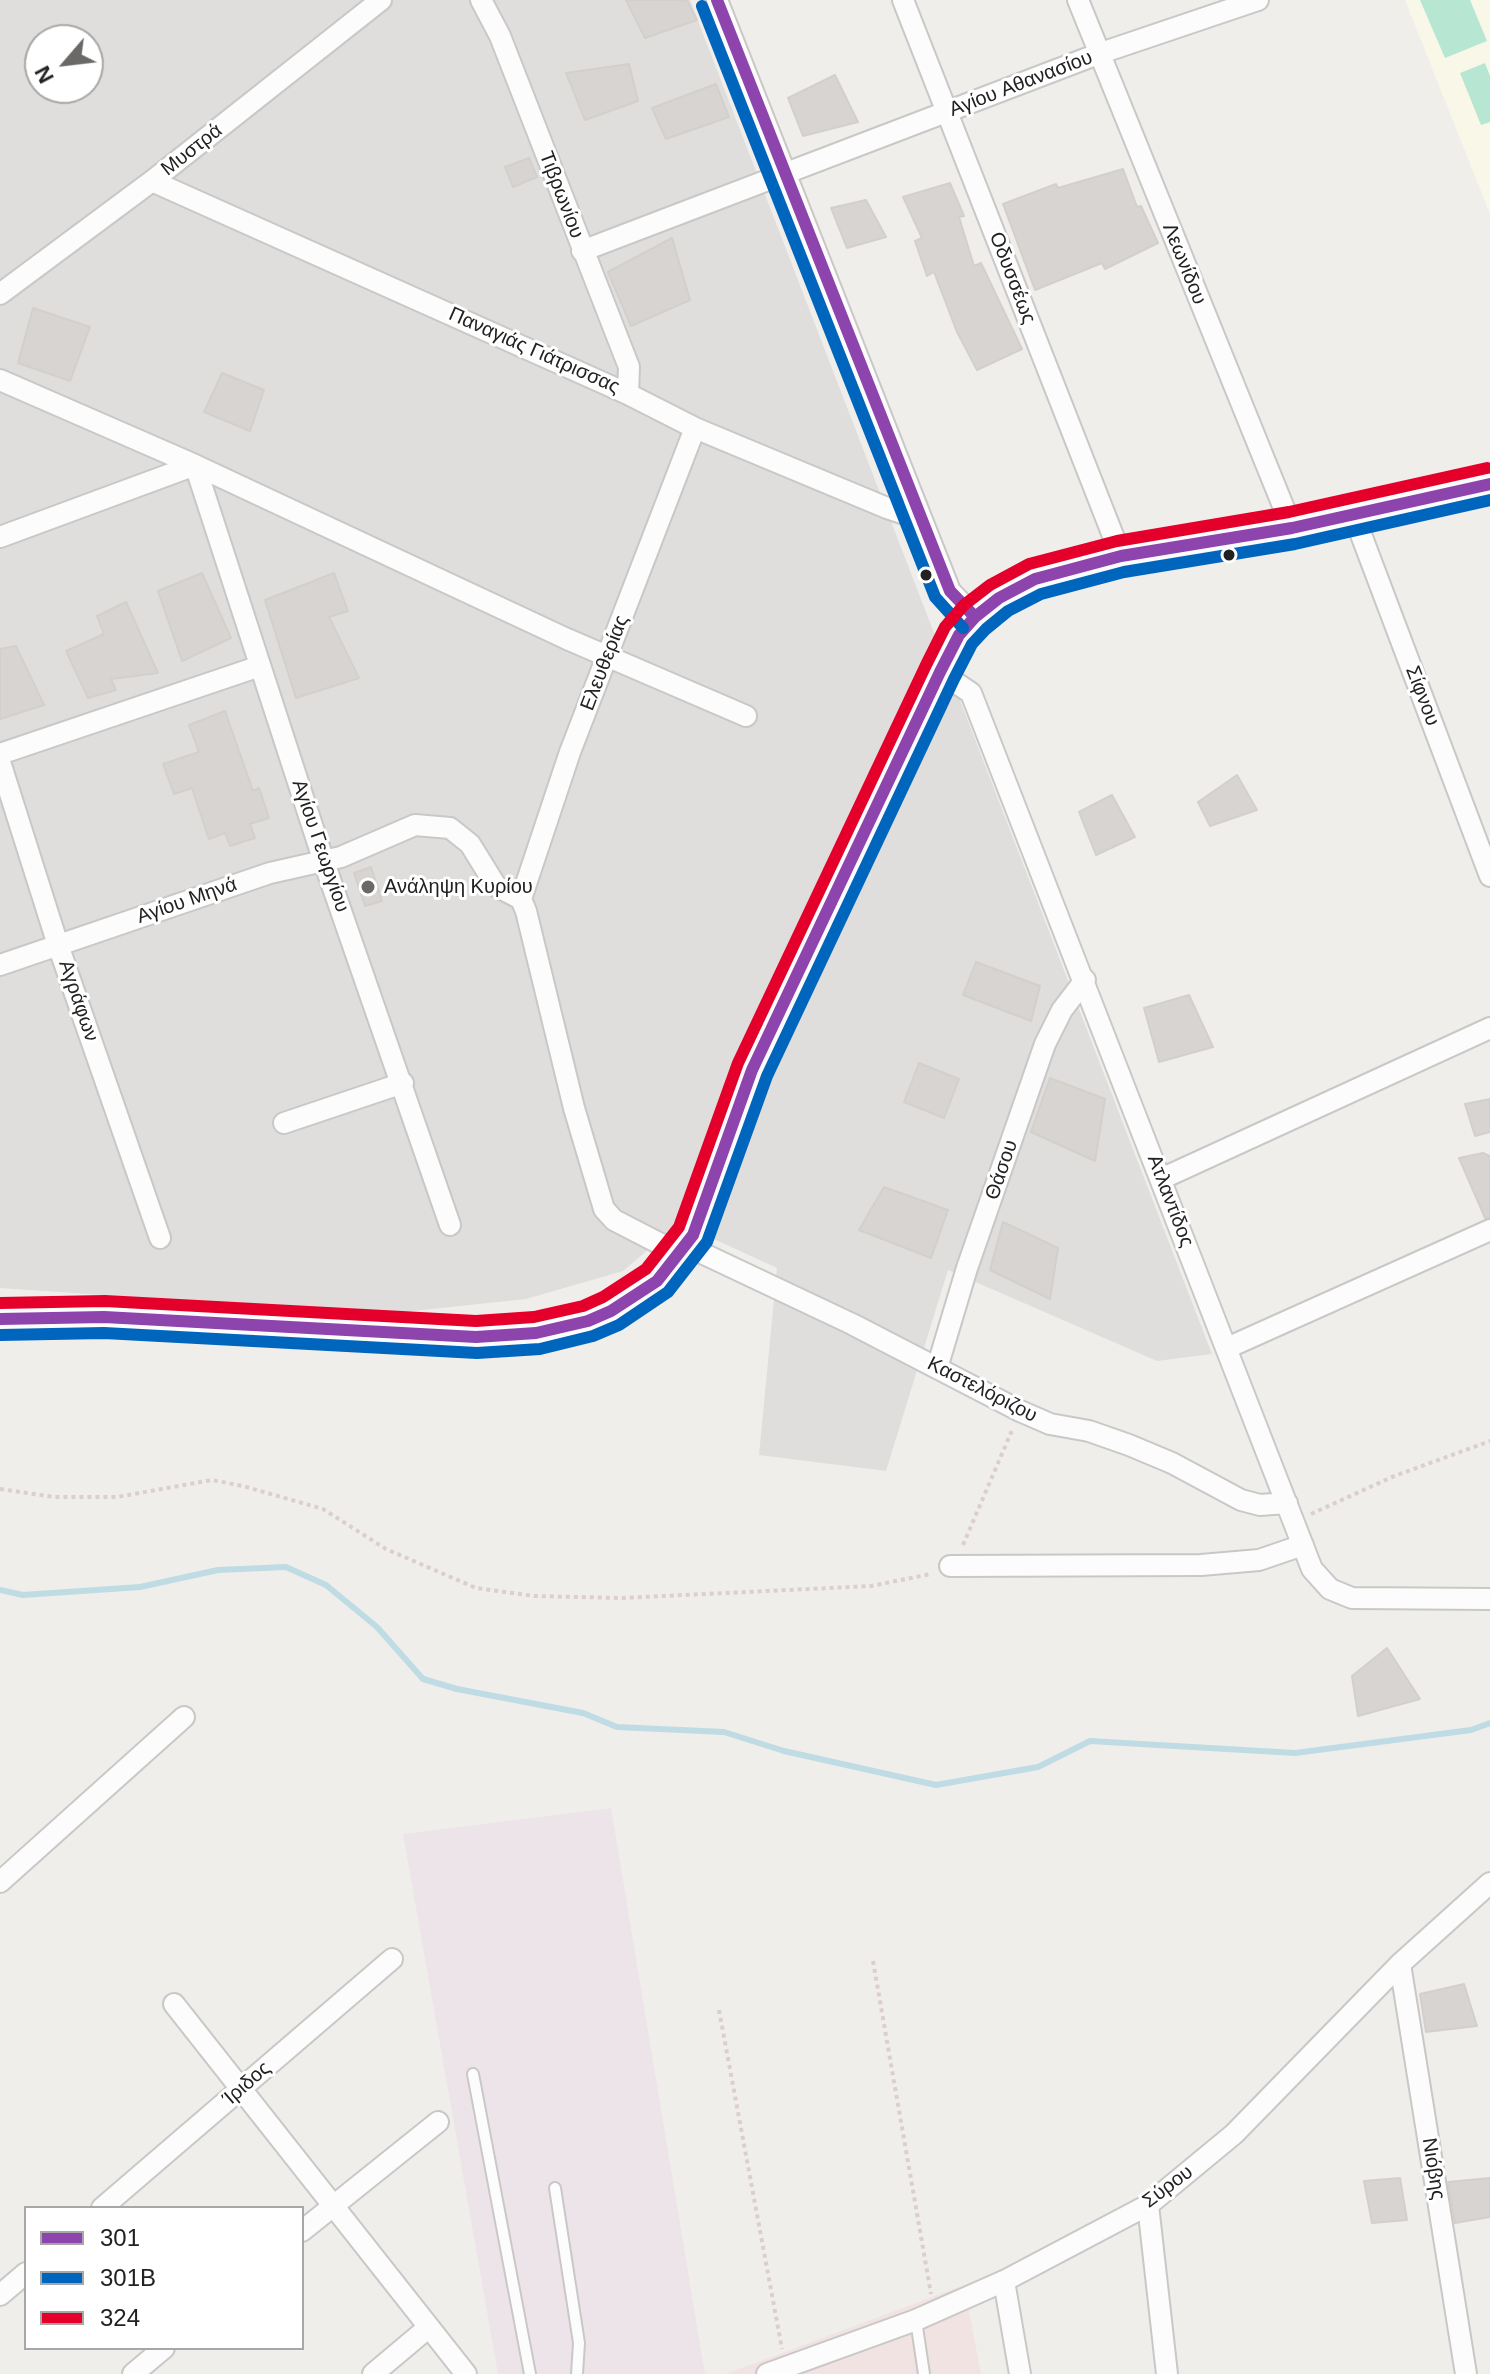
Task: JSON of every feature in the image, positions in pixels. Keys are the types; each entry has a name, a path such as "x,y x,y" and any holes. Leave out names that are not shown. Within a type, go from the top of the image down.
{"street":[{"name":"Μυστρά","path":"0,294 152,181 381,0"},
{"name":"Τιβρωνίου","path":"481,0 500,36 629,367 628,394"},
{"path":"717,0 950,591 975,617"},
{"name":"Οδυσσέως","path":"903,0 1121,556"},
{"name":"Λεωνίδου","path":"1078,0 1292,528"},
{"name":"Αγίου Αθανασίου","path":"582,251 1228,5 1258,0"},
{"name":"Παναγιάς Γιάτρισσας","path":"152,181 628,394 695,428 887,508 902,513 917,507"},
{"path":"0,380 195,465 608,656 746,716"},
{"name":"Ελευθερίας","path":"521,899 570,752 695,428"},
{"path":"0,537 195,465"},
{"name":"Αγίου Γεωργίου","path":"195,465 324,862 450,1225"},
{"path":"0,1319 104,1317 406,1336 505,1337 562,1328 611,1311 657,1281 684,1250 745,1088 940,672 959,635 975,617 999,598 1035,579 1121,556 1354,516 1490,484"},
{"name":"Σίφνου","path":"1354,516 1490,876"},
{"path":"0,754 260,666"},
{"name":"Ατλαντίδος","path":"940,672 971,693 1312,1569 1330,1589 1352,1598 1490,1599"},
{"name":"Αγράφων","path":"0,762 58,945 160,1238"},
{"name":"Αγίου Μηνά","path":"0,965 270,873 324,862 415,825 450,828 470,844 496,886 521,899"},
{"name":"Καστελόριζου","path":"521,899 604,1209 614,1220 852,1324 1020,1411 1050,1424 1089,1431 1129,1445 1172,1463 1241,1500 1290,1513"},
{"name":"Θάσου","path":"937,1368 967,1268 1045,1044 1062,1010 1085,980"},
{"path":"1161,1179 1490,1028"},
{"path":"284,1123 403,1083"},
{"path":"1227,1348 1490,1230"},
{"path":"950,1566 1201,1565 1259,1560 1303,1545"},
{"path":"0,1882 184,1717"},
{"name":"Σύρου","path":"776,2371 925,2316 1004,2281 1148,2205 1234,2134 1400,1964 1490,1883"},
{"name":"Ίριδος","path":"104,2206 392,1959"},
{"name":"Νιόβης","path":"1400,1964 1466,2374"},
{"path":"174,2004 466,2374"},
{"path":"304,2229 438,2122"},
{"path":"1148,2205 1167,2374"},
{"path":"0,2295 24,2275"},
{"path":"1004,2281 1020,2374"},
{"path":"373,2374 429,2327"},
{"path":"133,2374 162,2350"}],"lane":[{"path":"473,2074 530,2374"},
{"path":"555,2188 579,2343 577,2374"},
{"path":"924,2374 925,2316"}],"path":[{"path":"0,1489 54,1497 117,1497 212,1480 243,1486 323,1509 386,1549 476,1588 534,1596 622,1598 871,1586 926,1576 950,1566 984,1498 1020,1411"},
{"path":"1290,1513 1490,1441"},
{"path":"873,1961 925,2316"},
{"path":"719,2010 776,2371"}],"shaded area":[{"path":"0,0 690,0 1212,1354 1157,1361 948,1270 886,1471 759,1455 777,1268 679,1223 623,1271 526,1299 385,1314 0,1288"},
{"path":"1405,0 1490,0 1490,214"},
{"path":"611,1808 705,2374 498,2374 403,1834"},
{"path":"964,2285 981,2374 726,2374"}],"green space":[{"path":"1420,0 1470,0 1487,41 1445,58"},
{"path":"1485,63 1490,76 1490,122 1481,125 1460,73"}],"building":[{"path":"626,0 687,0 697,20 645,38"},
{"path":"629,64 638,101 585,120 566,73"},
{"path":"835,75 858,122 803,136 788,98"},
{"path":"716,84 729,117 666,139 652,108"},
{"path":"529,158 537,177 513,187 505,167"},
{"path":"1123,169 1137,207 1141,206 1158,243 1105,269 1102,263 1035,290 1003,204 1056,184 1058,188"},
{"path":"950,183 964,216 959,217 974,266 981,263 1022,349 977,370 957,332 934,272 927,276 915,241 922,238 903,197"},
{"path":"866,200 886,237 847,248 831,208"},
{"path":"672,238 690,300 631,326 608,272"},
{"path":"33,308 90,327 70,381 18,363"},
{"path":"222,373 264,390 250,431 204,412"},
{"path":"202,573 231,638 182,661 158,591"},
{"path":"334,573 348,611 329,617 359,678 296,698 265,600"},
{"path":"126,602 158,673 111,679 116,690 88,698 66,651 104,634 97,616"},
{"path":"16,646 44,705 0,719 0,649"},
{"path":"225,711 253,791 259,788 269,818 250,824 255,838 230,846 225,833 209,839 192,788 174,794 163,764 199,752 189,725"},
{"path":"1237,775 1257,810 1210,826 1198,802"},
{"path":"1112,795 1135,837 1096,855 1079,812"},
{"name":"Ανάληψη Κυρίου","path":"371,867 382,901 365,906 354,873"},
{"path":"976,962 1040,986 1031,1021 963,995"},
{"path":"1189,995 1213,1047 1159,1062 1144,1008"},
{"path":"919,1063 959,1079 944,1118 904,1102"},
{"path":"1050,1078 1105,1099 1095,1161 1031,1132"},
{"path":"1490,1099 1490,1132 1475,1136 1465,1104"},
{"path":"1483,1153 1490,1156 1490,1217 1485,1218 1459,1158"},
{"path":"884,1187 948,1210 931,1258 859,1230"},
{"path":"1003,1222 1058,1248 1050,1299 990,1270"},
{"path":"1387,1648 1420,1699 1358,1716 1352,1676"},
{"path":"1464,1984 1477,2026 1426,2032 1420,1994"},
{"path":"1400,2178 1407,2220 1372,2223 1364,2181"},
{"path":"1490,2178 1490,2217 1455,2223 1448,2182"}],"waterway":[{"path":"0,1590 23,1595 140,1587 218,1570 286,1567 326,1585 377,1627 423,1679 457,1689 583,1713 617,1727 724,1732 784,1751 936,1785 1038,1767 1090,1741 1295,1753 1471,1730 1490,1723"}],"transit line":[{"name":"301","path":"717,0 950,591 975,617"},
{"name":"301B","path":"702,6 935,597 963,628"},
{"name":"324","path":"0,1303 105,1301 476,1321 534,1317 583,1306 603,1297 646,1269 679,1227 738,1063 926,665 945,627 964,605 990,585 1029,564 1117,541 1289,512 1487,468"},
{"name":"301","path":"0,1319 104,1317 476,1337 536,1333 588,1321 611,1311 657,1281 693,1235 752,1070 940,672 959,635 975,617 999,598 1035,579 1121,556 1292,528 1490,484"},
{"name":"301B","path":"0,1335 104,1333 477,1353 540,1349 593,1336 619,1325 668,1292 707,1242 767,1076 954,679 972,644 986,629 1008,611 1041,594 1124,572 1295,544 1490,500"}],"place":[{"name":"Ανάληψη Κυρίου","path":"368,887"}]}
